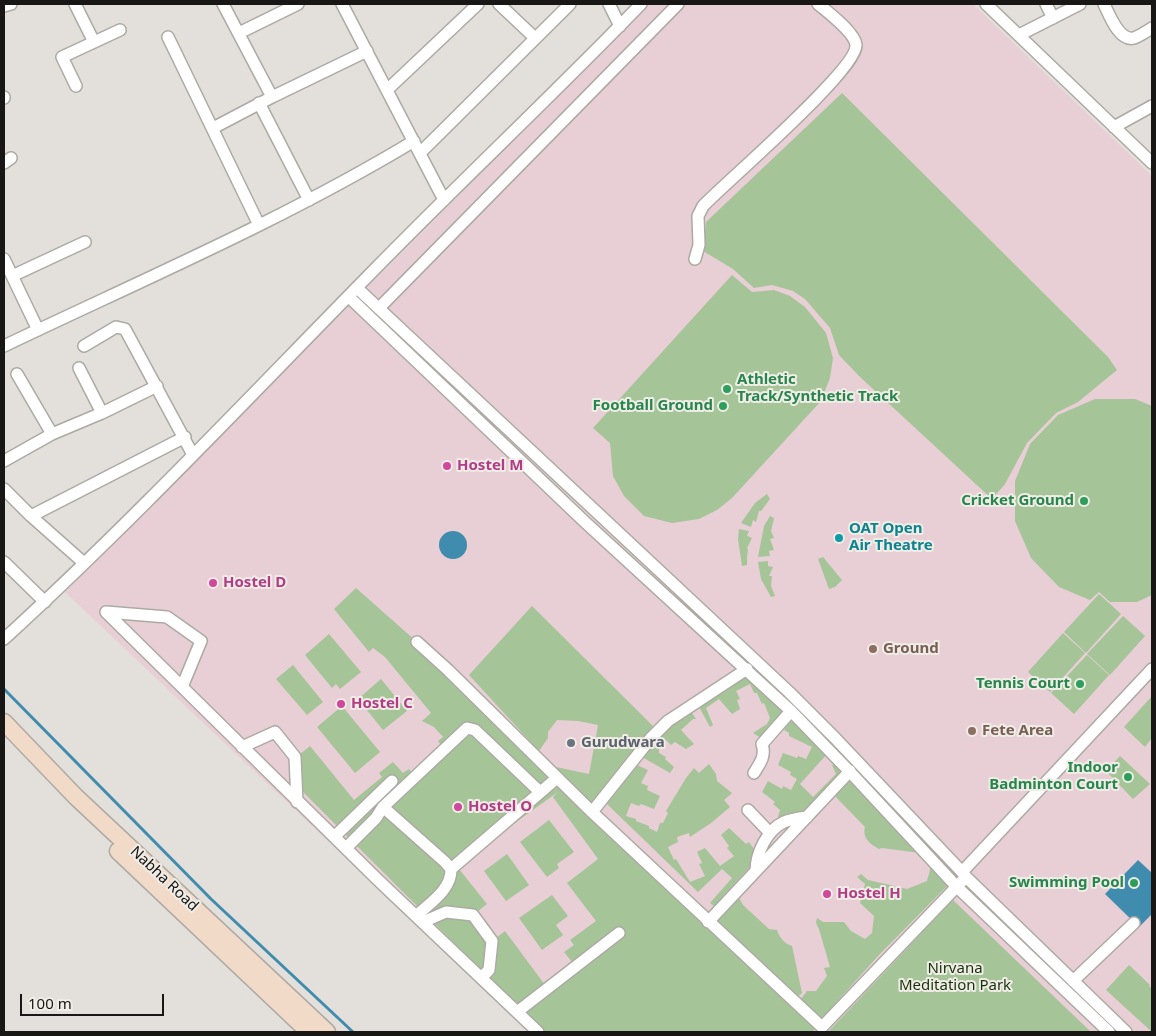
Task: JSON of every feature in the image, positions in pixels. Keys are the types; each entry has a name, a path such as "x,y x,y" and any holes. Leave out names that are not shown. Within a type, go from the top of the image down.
{"main road":[{"name":"Nabha Road","path":"4,722 118,843"},
{"name":"Nabha Road","path":"4,736 320,1031"}],"street":[{"path":"4,6 11,4"},
{"path":"75,4 94,42"},
{"path":"223,4 272,97"},
{"path":"239,33 298,4"},
{"path":"342,4 444,200"},
{"path":"387,90 478,4"},
{"path":"499,4 535,38"},
{"path":"420,153 570,4"},
{"path":"609,4 620,26"},
{"path":"4,638 45,602 194,455 444,200 554,93 641,4"},
{"path":"379,308 678,4"},
{"path":"695,260 699,245 698,216 703,206 828,88 855,54 856,44 851,35 818,4"},
{"path":"986,4 1152,163"},
{"path":"1046,4 1053,18"},
{"path":"1019,35 1080,4"},
{"path":"1104,4 1113,23 1124,36 1134,38 1152,28"},
{"path":"76,86 62,57 120,30"},
{"path":"168,37 259,225"},
{"path":"213,128 259,103 367,51"},
{"path":"259,103 309,200"},
{"path":"1114,126 1152,106"},
{"path":"4,346 203,253 309,200 358,175 414,141"},
{"path":"12,276 85,242"},
{"path":"4,259 38,330"},
{"path":"358,288 741,647 835,738 962,879 1109,1032"},
{"path":"348,297 586,523 791,711 850,771 1119,1032"},
{"path":"84,346 116,327 125,329 194,455"},
{"path":"79,368 102,413"},
{"path":"17,374 52,434"},
{"path":"4,461 52,434 102,413 157,386"},
{"path":"31,516 184,437"},
{"path":"516,456 526,446"},
{"path":"4,488 31,516 84,563"},
{"path":"4,562 45,602"},
{"path":"182,687 202,641 167,617 106,612 334,838 538,1032"},
{"path":"417,642 448,670 592,812 822,1027 962,879 1152,670"},
{"path":"731,655 741,647"},
{"path":"592,812 651,738 668,721 747,670"},
{"path":"754,773 763,759 764,751 762,744 791,711"},
{"path":"346,848 376,818 383,807 467,728 475,730 540,792"},
{"path":"242,747 275,732 296,757 297,802"},
{"path":"708,922 850,771"},
{"path":"451,869 513,818 557,778"},
{"path":"334,838 392,781"},
{"path":"383,807 451,869 452,876 449,884 420,919"},
{"path":"748,810 770,833"},
{"path":"756,871 756,861 770,833 783,822 807,817"},
{"path":"962,879 1126,1032"},
{"path":"420,919 446,912 473,915 492,941 489,970 481,978"},
{"path":"1073,981 1134,923"},
{"path":"517,1012 619,933"}],"shaded area":[{"path":"649,4 973,4 1152,176 1152,1032 530,1032 65,592"}],"green space":[{"path":"842,93 1108,357 1117,370 1078,402 1056,413 1027,443 1005,484 992,499 859,376 839,355 830,328 805,299 793,291 772,285 754,288 733,269 703,251 706,222"},
{"name":"Athletic Track/Synthetic Track","path":"732,275 752,292 774,290 790,296 805,307 826,333 833,358 830,378 821,401 732,498 717,510 699,519 672,523 644,516 624,496 613,476 610,443 593,428"},
{"name":"Cricket Ground","path":"1095,399 1135,399 1152,406 1152,595 1137,602 1110,602 1099,592 1090,600 1059,587 1031,558 1015,521 1015,481 1030,444 1058,415"},
{"path":"767,494 770,499 759,511 756,522 753,520 751,527 741,523 755,503"},
{"path":"770,516 774,518 771,531 774,538 770,539 774,550 769,551 770,556 758,557 764,526"},
{"path":"739,529 749,531 747,536 752,538 747,548 747,565 742,566 738,539"},
{"path":"823,557 842,580 835,587 829,589 818,559"},
{"path":"768,561 768,566 773,567 769,576 772,576 771,586 775,596 771,597 761,579 758,562"},
{"path":"356,588 417,642 817,1027 812,1032 543,1032 302,791 299,755 310,746 354,800 382,777 379,773 393,762 403,773 409,769 412,773 443,748 438,741 443,737 434,727 422,721 431,713 385,657 373,648 369,652 334,609","holes":["558,792 553,797 598,859 567,883 596,921 570,940 574,945 564,952 577,968 548,989 505,931 492,941 473,915 487,904 459,869 460,862"]},
{"name":"Tennis Court","path":"1099,594 1121,614 1086,653 1064,632"},
{"path":"532,606 653,726 591,803 551,766 589,774 598,725 578,721 557,720 548,732 548,738 539,751 469,675"},
{"name":"Tennis Court","path":"1123,616 1145,636 1110,675 1087,654"},
{"name":"Tennis Court","path":"1063,633 1085,653 1050,692 1028,672"},
{"path":"329,634 361,672 340,689 336,684 332,688 305,655"},
{"name":"Tennis Court","path":"1087,655 1109,675 1074,714 1051,693"},
{"path":"293,665 323,702 307,715 276,679"},
{"path":"745,676 781,710 781,715 761,738 753,733 767,724 770,718 764,703 762,704 750,684 736,691 740,699 737,700 740,709 732,714 719,699 706,708 713,725 710,727 698,705"},
{"path":"381,679 407,711 383,730 358,699"},
{"path":"1152,696 1152,738 1145,747 1124,727"},
{"path":"342,706 380,752 355,773 317,727"},
{"path":"690,710 696,719 693,719 681,730 694,744 686,749 675,742 671,745 666,740 659,749 659,753 666,757 665,759 674,767 670,773 642,757 649,741"},
{"path":"790,721 795,723 827,754 800,784 813,797 836,774 832,765 837,764 841,773 807,809 776,824 780,810 773,804 775,802 762,792 768,781 782,789 783,786 791,790 797,779 790,775 791,772 778,765 783,753 806,759 812,747 789,736 789,733 784,730"},
{"name":"Indoor Badminton Court","path":"1120,756 1150,784 1133,799 1106,771"},
{"path":"709,764 716,774 717,781 732,793 724,800 730,807 690,837 689,833 677,837 678,842 668,847 674,860 676,859 690,882 705,876 699,864 702,863 697,852 705,848 720,866 734,856 727,848 729,846 721,835 729,828 746,844 749,842 754,849 749,868 714,906 710,903 732,878 722,869 698,892 607,804 637,765 648,770 641,783 648,786 647,790 660,796 654,809 641,804 639,806 631,803 626,816 636,819 636,821 649,826 649,828 657,832 660,823 663,823 668,813 666,811 686,778 694,768 699,773"},
{"path":"850,778 920,853 879,849 870,843 864,831 865,827 833,794"},
{"path":"549,820 574,852 557,864 559,868 547,877 520,842"},
{"path":"507,854 529,885 506,901 484,871"},
{"path":"931,866 949,884 879,955 821,1019 801,999 807,991 816,991 827,976 824,968 830,967 816,923 817,918 823,922 844,922 851,931 865,939 872,933 874,916 860,903 865,884 857,877 861,874 868,880 907,889 927,881"},
{"path":"552,895 568,916 556,925 563,935 542,950 519,918"},
{"path":"738,896 743,905 769,929 777,930 783,940 792,946 802,993 796,998 714,921"},
{"name":"Nirvana Meditation Park","path":"953,900 1091,1032 828,1032"},
{"path":"1129,965 1152,989 1152,1032 1106,990"}],"water":[{"path":"453,531 463,535 467,545 463,555 453,559 443,555 439,545 443,535"},
{"name":"Swimming Pool","path":"1138,860 1152,873 1152,914 1139,927 1105,894"}],"waterway":[{"path":"4,689 211,899 353,1032"}],"place":[{"name":"Athletic Track/Synthetic Track","path":"727,389"},
{"name":"Football Ground","path":"723,406"},
{"name":"Hostel M","path":"447,466"},
{"name":"Cricket Ground","path":"1084,501"},
{"name":"OAT Open Air Theatre","path":"839,538"},
{"name":"Hostel D","path":"213,583"},
{"name":"Ground","path":"873,649"},
{"name":"Tennis Court","path":"1080,684"},
{"name":"Hostel C","path":"341,704"},
{"name":"Fete Area","path":"972,731"},
{"name":"Gurudwara","path":"571,743"},
{"name":"Indoor Badminton Court","path":"1128,777"},
{"name":"Hostel O","path":"458,807"},
{"name":"Swimming Pool","path":"1134,883"},
{"name":"Hostel H","path":"827,894"}]}
